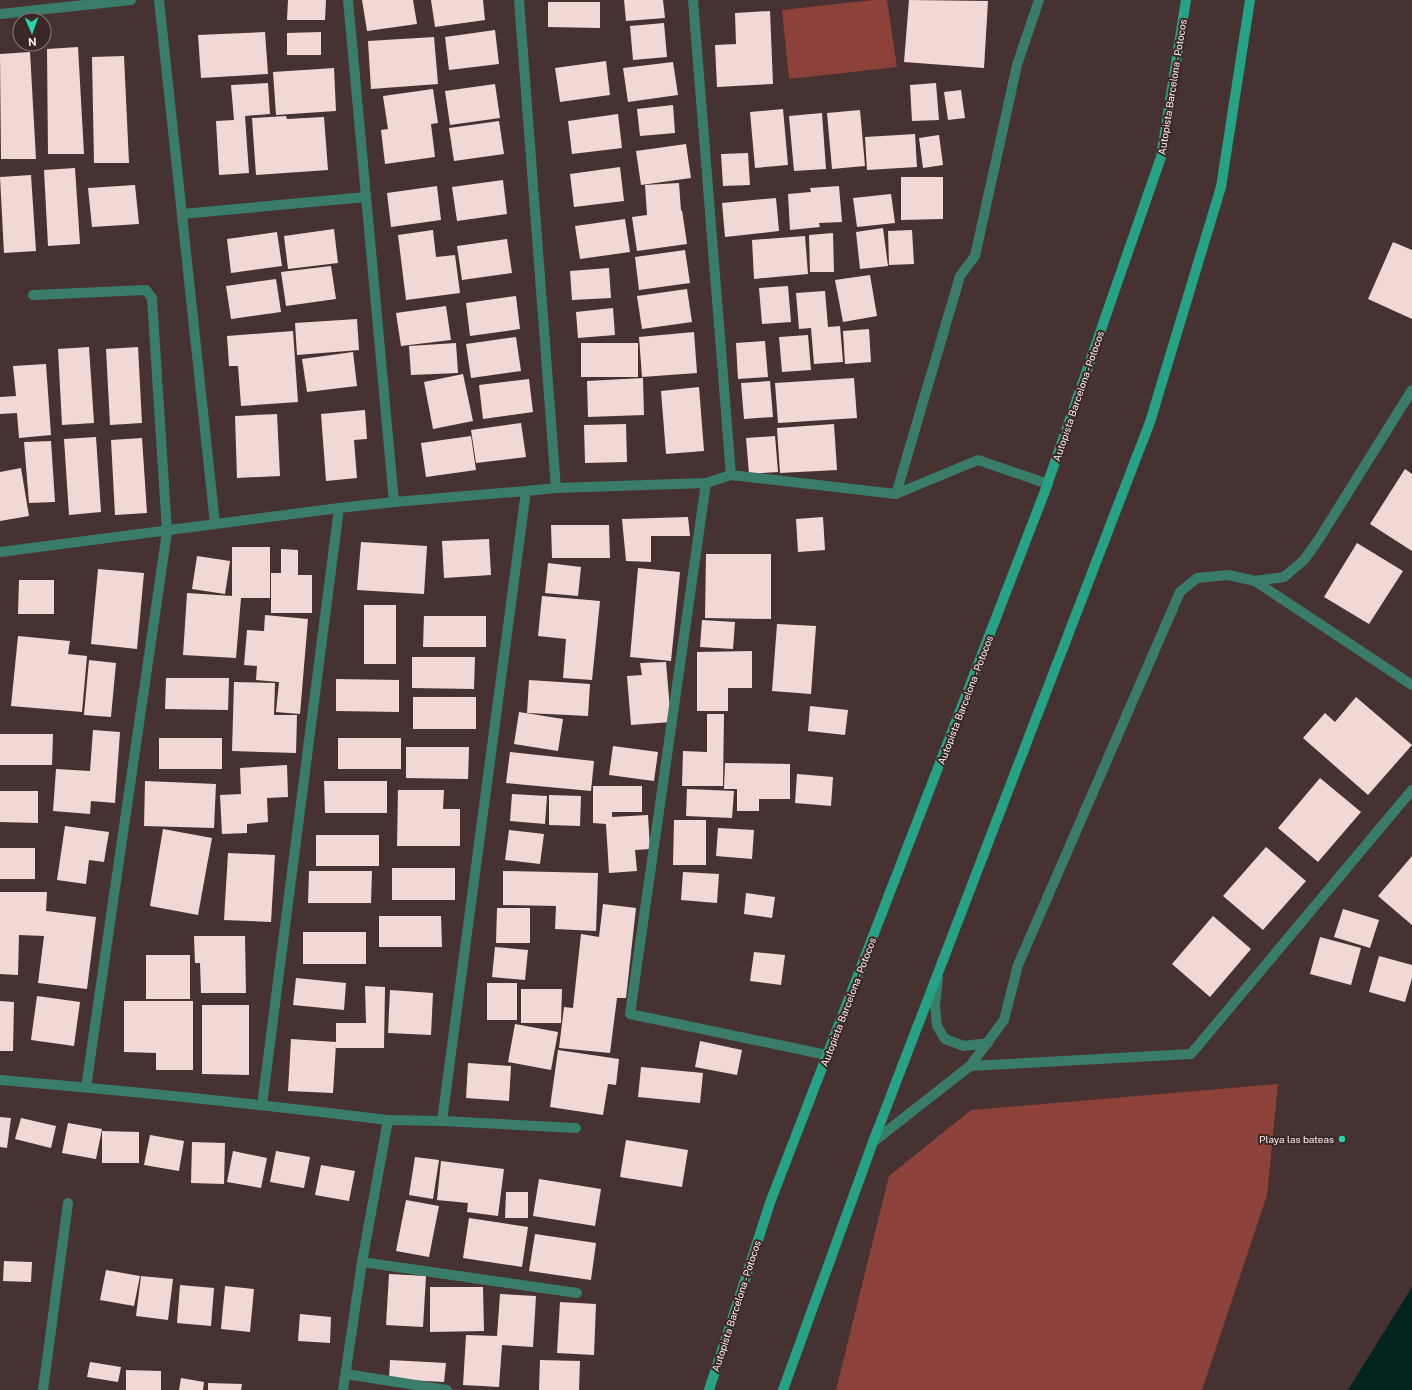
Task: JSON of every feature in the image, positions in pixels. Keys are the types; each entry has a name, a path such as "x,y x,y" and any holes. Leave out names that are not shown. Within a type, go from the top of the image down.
{"street":[{"path":"0,14 131,0"},
{"path":"159,0 215,524"},
{"path":"348,0 394,502"},
{"path":"519,0 556,488"},
{"path":"693,0 731,475"},
{"path":"896,494 960,276 975,256 1016,65 1039,0"},
{"name":"Autopista Barcelona - Potocos","path":"709,1390 771,1200 1048,484 1161,157 1186,0"},
{"path":"783,1390 873,1142 1150,422 1221,187 1250,0"},
{"path":"182,214 366,197"},
{"path":"33,295 146,290 152,298 167,532 86,1087"},
{"path":"873,1142 970,1066 1004,1020 1018,965 1180,592 1198,578 1228,576 1256,581 1284,577 1304,560 1319,539 1412,390"},
{"path":"0,552 394,502 556,488 706,483 731,475 896,494 978,460 1048,484"},
{"path":"706,483 630,1014 827,1055"},
{"path":"442,1120 526,491"},
{"path":"262,1105 338,508"},
{"path":"1256,581 1412,685"},
{"path":"970,1066 1191,1054 1412,790"},
{"path":"939,972 935,1006 937,1026 945,1039 964,1046 988,1043"},
{"path":"0,1080 86,1087 262,1105 388,1120 442,1120 576,1128"},
{"path":"343,1390 362,1262 388,1120"},
{"path":"43,1390 68,1202"},
{"path":"362,1262 577,1293"},
{"path":"346,1374 447,1390"}],"shaded area":[{"path":"873,0 887,0 897,67 789,79 782,10"},
{"path":"1278,1084 1267,1195 1202,1390 836,1390 889,1176 971,1110"}],"water":[{"path":"1412,1287 1412,1390 1348,1390"}],"building":[{"path":"288,0 326,0 325,20 287,20"},
{"path":"362,0 413,0 417,24 367,31"},
{"path":"431,0 483,0 485,20 435,27"},
{"path":"624,0 663,0 665,18 626,21"},
{"path":"909,0 988,1 984,68 904,62"},
{"path":"548,2 600,2 600,28 548,27"},
{"path":"770,11 773,84 717,87 715,45 736,44 735,13"},
{"path":"664,23 667,57 633,60 630,26"},
{"path":"495,30 499,64 449,70 445,37"},
{"path":"265,32 268,74 201,78 198,35"},
{"path":"321,32 321,55 287,55 287,33"},
{"path":"434,37 438,84 371,89 368,41"},
{"path":"78,47 84,154 48,154 47,52 52,52 52,49"},
{"path":"30,52 36,159 1,159 0,54"},
{"path":"124,56 129,163 94,163 92,57"},
{"path":"606,61 610,95 560,102 555,68"},
{"path":"673,62 678,95 628,102 623,68"},
{"path":"334,68 336,111 276,115 273,72"},
{"path":"268,83 270,114 245,116 249,173 219,175 216,121 234,120 231,85"},
{"path":"936,83 939,120 912,121 910,85"},
{"path":"495,84 500,118 450,125 445,91"},
{"path":"433,89 438,123 431,124 435,157 385,164 381,130 388,129 383,96"},
{"path":"961,90 965,118 948,120 944,92"},
{"path":"673,105 675,133 640,136 637,109"},
{"path":"783,109 788,165 755,168 750,112"},
{"path":"860,110 865,166 832,169 827,113"},
{"path":"822,113 826,169 794,171 789,116"},
{"path":"618,114 622,148 572,154 568,121"},
{"path":"286,116 287,119 324,117 328,170 256,175 252,118"},
{"path":"499,121 504,154 454,161 449,128"},
{"path":"915,134 917,167 867,170 865,137"},
{"path":"939,135 943,165 923,168 919,138"},
{"path":"686,144 691,178 641,185 636,151"},
{"path":"748,153 750,185 723,186 721,154"},
{"path":"620,167 624,201 574,207 570,174"},
{"path":"75,168 80,244 48,246 44,170"},
{"path":"31,175 36,251 4,253 0,177"},
{"path":"901,177 943,177 943,219 901,220"},
{"path":"503,180 507,214 457,221 452,187"},
{"path":"679,183 681,211 682,210 687,244 637,251 632,217 647,215 645,185"},
{"path":"135,185 139,224 92,227 88,188"},
{"path":"437,186 441,220 391,227 387,193"},
{"path":"839,186 842,222 819,223 820,227 790,230 788,194 811,192 810,188"},
{"path":"891,194 895,223 857,227 853,198"},
{"path":"776,198 779,231 725,237 722,203"},
{"path":"625,219 630,252 580,259 575,226"},
{"path":"883,228 888,266 860,269 856,232"},
{"path":"334,229 338,263 288,269 284,236"},
{"path":"433,230 436,257 455,255 460,293 406,300 398,235"},
{"path":"912,230 914,264 889,265 888,231"},
{"path":"277,232 282,266 231,273 227,239"},
{"path":"833,233 834,272 810,272 809,235"},
{"path":"805,236 808,274 754,279 752,240"},
{"path":"507,239 512,273 462,280 457,246"},
{"path":"1393,242 1412,250 1412,319 1368,299"},
{"path":"685,250 690,283 639,290 635,257"},
{"path":"331,266 336,299 286,306 281,272"},
{"path":"609,268 611,298 572,300 570,271"},
{"path":"870,275 877,316 843,322 835,280"},
{"path":"276,279 281,312 231,319 226,286"},
{"path":"788,286 791,322 762,324 759,288"},
{"path":"687,289 692,322 642,329 637,296"},
{"path":"825,291 828,327 840,326 843,362 814,364 811,328 799,329 796,293"},
{"path":"516,296 520,329 470,336 466,303"},
{"path":"446,306 451,340 401,346 396,313"},
{"path":"613,308 615,335 578,338 576,312"},
{"path":"357,319 359,350 297,355 295,323"},
{"path":"869,329 871,362 845,364 843,331"},
{"path":"293,331 298,402 241,406 238,366 229,366 227,336"},
{"path":"694,332 697,373 642,377 639,337"},
{"path":"808,335 811,370 782,372 779,337"},
{"path":"516,337 521,371 471,378 466,344"},
{"path":"765,341 768,377 738,379 736,343"},
{"path":"456,343 458,373 411,375 409,346"},
{"path":"581,343 638,343 638,377 581,377"},
{"path":"89,347 94,423 62,425 58,349"},
{"path":"138,347 142,423 110,425 106,349"},
{"path":"353,352 357,386 307,392 302,359"},
{"path":"46,364 51,435 19,438 17,413 0,414 0,397 16,396 13,366"},
{"path":"463,374 473,421 433,429 424,382"},
{"path":"643,378 644,415 588,417 587,381"},
{"path":"854,378 857,418 778,423 775,383"},
{"path":"529,379 533,412 483,419 479,385"},
{"path":"770,381 773,417 744,419 741,383"},
{"path":"699,387 704,451 666,454 661,391"},
{"path":"365,410 367,439 354,440 357,478 326,481 321,414"},
{"path":"277,414 280,476 237,478 235,416"},
{"path":"521,423 526,457 476,463 471,430"},
{"path":"626,424 627,462 585,463 584,425"},
{"path":"834,424 837,470 780,473 777,428"},
{"path":"471,436 476,470 426,477 421,443"},
{"path":"775,436 778,472 749,474 746,438"},
{"path":"96,437 101,512 69,515 64,439"},
{"path":"142,438 147,513 115,515 111,440"},
{"path":"51,441 55,502 29,503 24,442"},
{"path":"21,468 29,516 0,521 0,472"},
{"path":"1405,469 1412,474 1412,551 1370,524"},
{"path":"688,517 690,536 651,536 651,562 626,561 622,519"},
{"path":"823,517 825,550 798,552 796,519"},
{"path":"551,525 609,525 610,558 552,558"},
{"path":"489,539 491,575 444,578 442,541"},
{"path":"361,542 427,546 424,594 357,590"},
{"path":"1357,543 1403,571 1369,624 1324,597"},
{"path":"232,547 270,547 270,598 241,598 236,658 183,655 187,593 232,596"},
{"path":"281,549 298,550 298,575 312,575 312,613 271,613 271,573 281,573"},
{"path":"706,554 771,554 771,619 705,618"},
{"path":"197,556 230,561 225,594 192,589"},
{"path":"548,563 581,567 578,596 545,593"},
{"path":"638,568 680,572 671,661 630,657"},
{"path":"98,569 144,573 137,649 91,644"},
{"path":"19,580 54,580 54,614 18,614"},
{"path":"542,596 600,601 592,680 563,678 566,639 538,636"},
{"path":"364,605 396,605 396,664 364,664"},
{"path":"265,615 308,619 300,714 276,712 279,682 256,680 257,666 244,665 247,630 264,631"},
{"path":"424,616 486,616 486,647 423,647"},
{"path":"702,620 735,622 733,649 700,647"},
{"path":"777,624 816,626 811,694 772,691"},
{"path":"18,636 70,641 68,654 87,656 82,712 11,706"},
{"path":"752,651 752,688 728,688 728,711 697,711 697,652"},
{"path":"412,657 475,657 474,689 412,688"},
{"path":"89,660 116,663 111,717 84,715"},
{"path":"666,662 671,722 631,725 627,676 642,675 640,663"},
{"path":"166,678 229,678 228,710 165,709"},
{"path":"336,679 399,680 399,712 336,711"},
{"path":"529,680 590,684 588,716 527,713"},
{"path":"234,682 275,683 274,715 297,715 296,753 232,751"},
{"path":"413,697 476,697 476,729 413,729"},
{"path":"1356,697 1412,745 1368,795 1303,738 1325,713 1335,722"},
{"path":"810,706 848,710 845,735 808,731"},
{"path":"519,712 563,719 558,751 514,744"},
{"path":"707,714 724,714 723,786 682,786 683,751 707,752"},
{"path":"93,730 120,732 115,803 91,801 90,814 53,811 56,769 90,771"},
{"path":"0,734 53,734 52,765 0,765"},
{"path":"159,738 222,738 222,769 159,769"},
{"path":"338,738 401,738 401,769 338,769"},
{"path":"613,746 658,752 654,781 609,775"},
{"path":"406,747 469,747 468,779 406,778"},
{"path":"510,752 594,761 591,791 506,783"},
{"path":"725,763 790,764 790,799 759,799 759,811 737,811 737,789 724,789"},
{"path":"287,765 288,797 267,798 268,822 247,824 247,833 222,834 220,795 241,794 240,768"},
{"path":"797,774 833,777 831,806 795,803"},
{"path":"1320,778 1361,812 1318,862 1278,828"},
{"path":"145,781 216,784 214,828 144,826"},
{"path":"324,781 387,781 387,813 325,813"},
{"path":"593,786 642,786 642,812 612,812 612,817 648,815 650,849 635,850 637,871 609,873 606,824 593,823"},
{"path":"687,789 734,791 732,818 686,816"},
{"path":"398,790 444,790 443,809 460,809 460,846 397,846"},
{"path":"0,791 38,791 38,823 0,822"},
{"path":"512,794 547,796 545,824 510,821"},
{"path":"549,795 581,796 580,826 549,825"},
{"path":"674,820 706,820 706,865 673,865"},
{"path":"65,826 109,832 104,862 89,860 86,884 57,880"},
{"path":"718,828 754,830 752,859 716,856"},
{"path":"163,829 212,838 198,915 150,906"},
{"path":"509,830 544,834 540,864 505,860"},
{"path":"316,835 379,835 379,866 316,866"},
{"path":"1266,847 1306,881 1263,930 1223,896"},
{"path":"0,848 35,848 35,879 0,879"},
{"path":"228,853 275,855 271,922 224,920"},
{"path":"1412,856 1412,925 1378,896"},
{"path":"392,868 455,868 455,900 392,900"},
{"path":"309,871 372,871 371,903 308,903"},
{"path":"503,871 598,873 596,931 555,929 556,906 503,905"},
{"path":"683,872 719,874 717,903 681,900"},
{"path":"0,892 47,892 46,911 96,917 87,989 38,983 44,936 19,935 18,975 0,974"},
{"path":"746,893 775,897 772,918 744,914"},
{"path":"603,904 636,908 626,998 617,998 610,1053 559,1048 564,1007 573,1008 581,934 599,937"},
{"path":"497,908 530,908 530,943 496,943"},
{"path":"1343,909 1379,920 1370,948 1334,937"},
{"path":"379,916 441,916 442,947 379,947"},
{"path":"1213,916 1251,949 1210,997 1172,964"},
{"path":"303,932 366,932 366,964 303,964"},
{"path":"194,936 245,936 246,993 201,993 200,963 195,963"},
{"path":"1320,937 1361,948 1351,985 1310,974"},
{"path":"495,947 528,950 525,980 492,977"},
{"path":"754,952 785,955 781,985 750,981"},
{"path":"146,955 190,955 190,999 146,999"},
{"path":"1379,956 1412,965 1412,978 1405,1002 1369,992"},
{"path":"296,978 346,983 344,1010 293,1005"},
{"path":"487,983 517,983 517,1020 487,1020"},
{"path":"365,986 385,987 384,1048 336,1048 336,1044 333,1093 288,1091 291,1039 336,1042 336,1023 366,1023"},
{"path":"521,989 562,989 561,1023 521,1023"},
{"path":"390,990 433,993 431,1035 388,1033"},
{"path":"37,996 80,1002 74,1046 31,1040"},
{"path":"0,1001 14,1002 13,1051 0,1051"},
{"path":"124,1001 193,1001 193,1070 156,1070 156,1053 124,1052"},
{"path":"202,1005 249,1005 249,1075 202,1074"},
{"path":"515,1024 558,1032 551,1070 508,1062"},
{"path":"700,1041 742,1050 737,1075 695,1067"},
{"path":"558,1050 619,1059 616,1085 608,1084 603,1115 550,1107"},
{"path":"468,1063 511,1066 509,1101 466,1098"},
{"path":"641,1067 703,1073 700,1103 638,1097"},
{"path":"0,1117 11,1118 7,1148 0,1147"},
{"path":"21,1118 56,1126 51,1148 15,1139"},
{"path":"68,1123 102,1129 96,1159 62,1153"},
{"path":"102,1131 139,1132 139,1163 102,1163"},
{"path":"150,1135 184,1141 179,1171 144,1165"},
{"path":"626,1140 688,1150 682,1187 620,1177"},
{"path":"192,1142 225,1143 224,1184 191,1183"},
{"path":"233,1151 267,1158 261,1188 227,1182"},
{"path":"276,1151 310,1157 304,1188 270,1182"},
{"path":"415,1157 439,1160 433,1199 409,1195"},
{"path":"441,1161 504,1169 498,1216 467,1212 468,1203 437,1200"},
{"path":"321,1165 355,1171 349,1201 315,1195"},
{"path":"539,1179 601,1189 595,1226 533,1216"},
{"path":"506,1192 528,1192 528,1218 505,1218"},
{"path":"406,1200 439,1206 429,1257 396,1251"},
{"path":"469,1218 528,1227 522,1267 463,1258"},
{"path":"535,1234 596,1243 591,1280 529,1271"},
{"path":"4,1261 32,1262 31,1282 3,1281"},
{"path":"106,1270 140,1276 134,1306 100,1300"},
{"path":"389,1274 426,1276 423,1327 386,1325"},
{"path":"141,1276 173,1279 168,1320 136,1316"},
{"path":"180,1285 214,1288 211,1326 177,1323"},
{"path":"225,1286 254,1289 250,1332 221,1329"},
{"path":"430,1287 483,1287 484,1331 430,1332"},
{"path":"500,1294 536,1296 533,1347 502,1345 499,1387 463,1385 466,1335 497,1336"},
{"path":"560,1302 596,1304 594,1355 557,1353"},
{"path":"300,1314 331,1317 330,1343 298,1341"},
{"path":"390,1360 446,1363 444,1382 389,1379"},
{"path":"540,1360 580,1361 579,1390 539,1390"},
{"path":"90,1362 121,1367 118,1382 87,1377"},
{"path":"126,1370 161,1371 161,1390 126,1390"},
{"path":"181,1378 204,1382 203,1390 179,1390"},
{"path":"208,1383 242,1384 241,1390 208,1390"}],"place":[{"name":"Playa las bateas","path":"1342,1139"}]}
